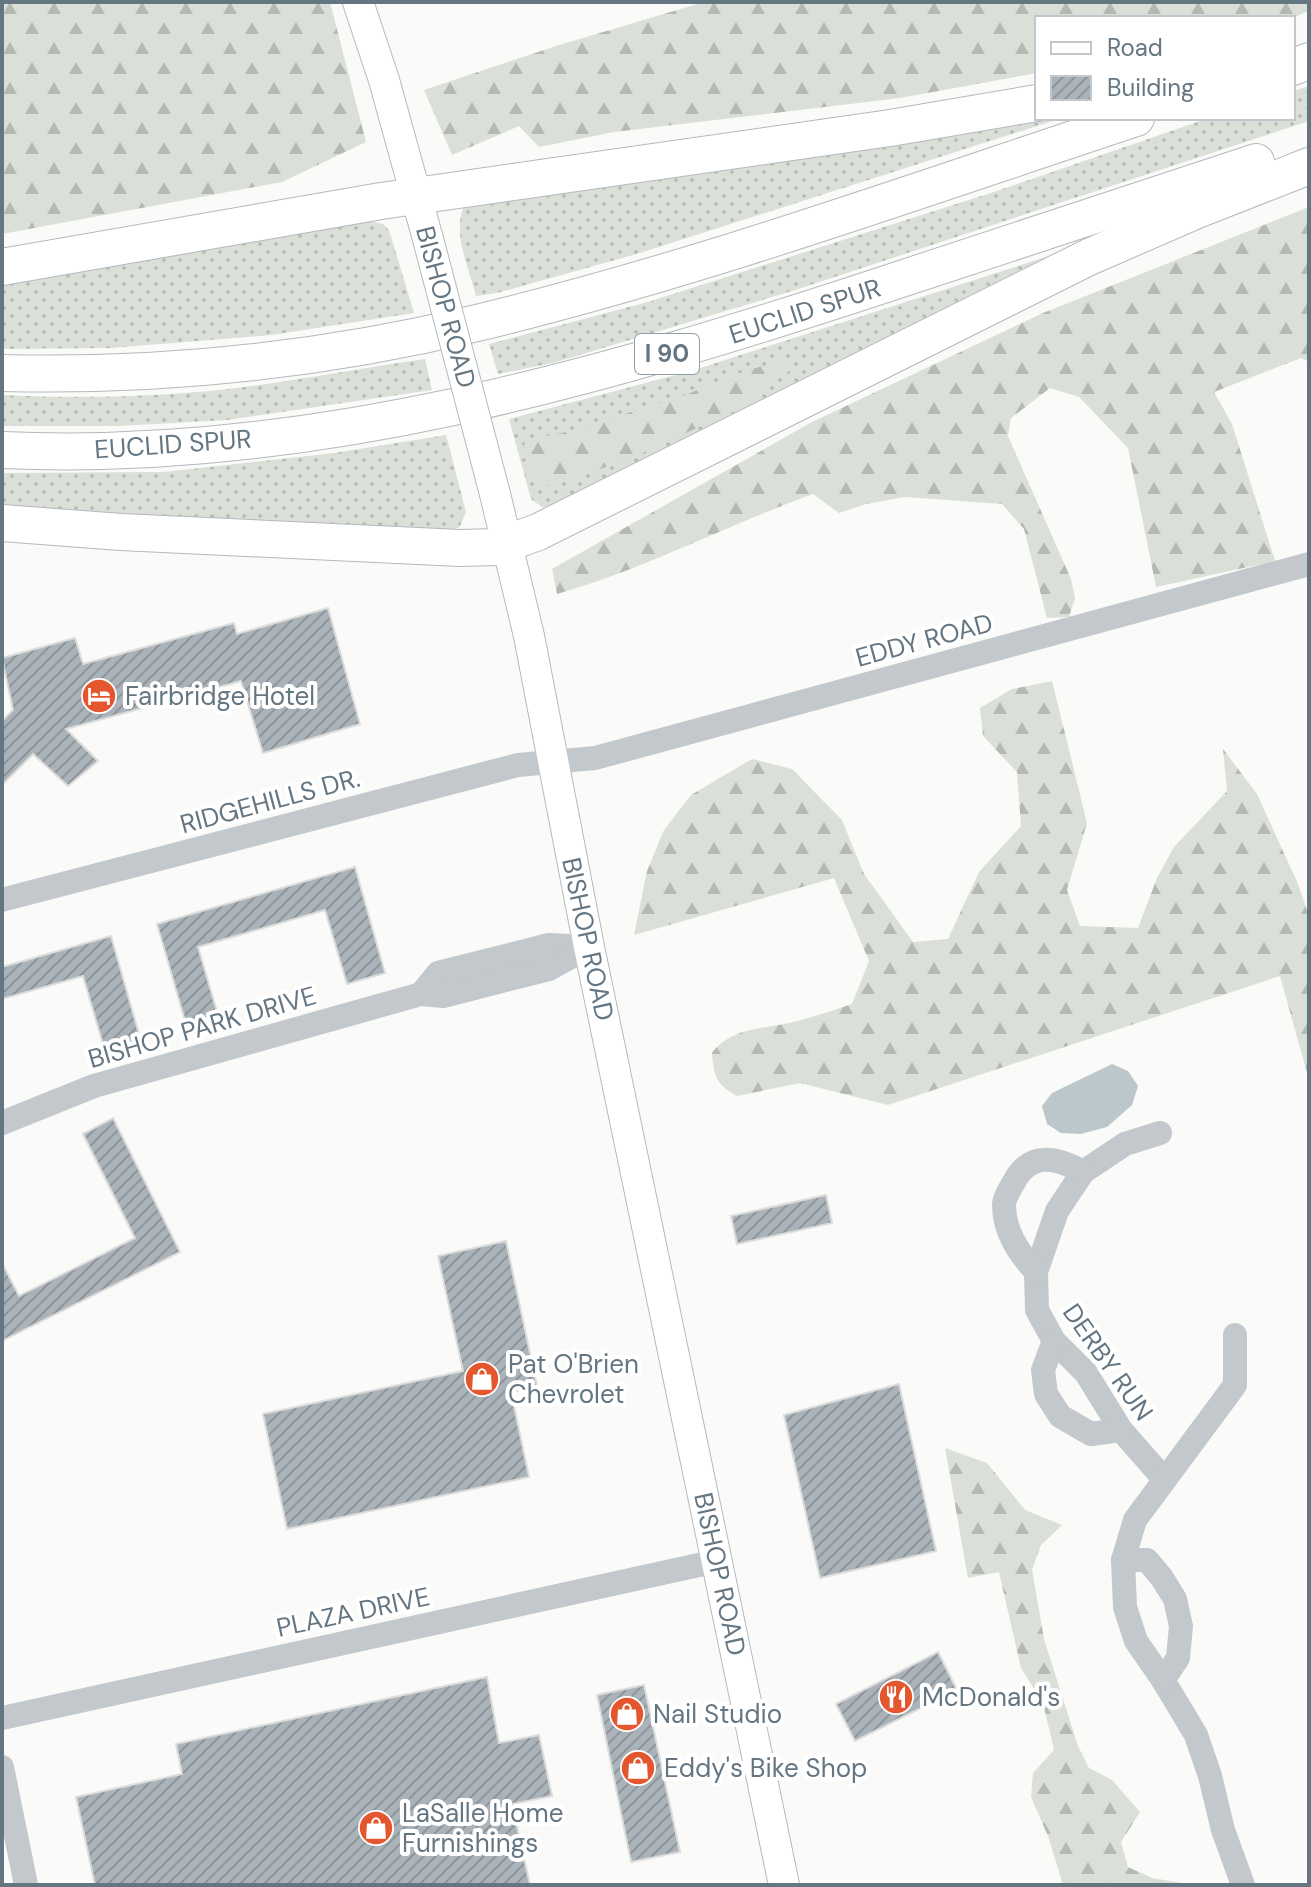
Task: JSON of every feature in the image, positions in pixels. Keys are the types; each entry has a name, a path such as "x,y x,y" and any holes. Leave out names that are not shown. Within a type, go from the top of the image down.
{"highway":[{"path":"2,267 416,195 890,128 1035,103"},
{"path":"2,373 91,373 223,364 355,347 475,323 733,250 1130,120"},
{"name":"EUCLID SPUR","path":"2,450 140,449 201,444 333,430 462,407 719,338 1309,144"},
{"path":"2,523 121,532 460,548 507,545 546,529 1089,257 1309,166"}],"main road":[{"name":"BISHOP ROAD","path":"358,2 384,80 428,239 529,636 589,947 784,1885"}],"street":[{"name":"EDDY ROAD","path":"552,761 609,755 1309,564"},
{"name":"RIDGEHILLS DR.","path":"2,900 518,765 552,761"},
{"name":"BISHOP PARK DRIVE","path":"2,1123 94,1086 421,994 438,973 549,945 589,947"},
{"name":"DERBY RUN","path":"1160,1133 1125,1144 1083,1172 1057,1211 1036,1272 1037,1310 1054,1341 1086,1373 1121,1430 1164,1479"},
{"path":"1036,1272 1021,1256 1009,1235 1003,1202 1020,1171 1042,1159 1063,1160 1083,1172"},
{"path":"1235,1335 1235,1385 1135,1520 1123,1560 1125,1607 1136,1641 1196,1735 1223,1830 1243,1885"},
{"path":"1054,1341 1043,1370 1046,1394 1060,1416 1091,1434 1121,1430"},
{"path":"1123,1560 1147,1560 1175,1599 1181,1626 1178,1658 1163,1680"},
{"name":"PLAZA DRIVE","path":"2,1718 717,1561"},
{"path":"2,1767 26,1885"}],"green space":[{"path":"2,2 330,2 366,142 282,182 2,234"},
{"path":"704,2 1309,2 1309,11 1295,17 1035,16 1035,73 900,98 614,132 539,147 519,126 452,155 424,90"},
{"path":"1309,86 1309,121 792,291 553,363 498,374 489,344 648,302 994,192 1203,120 1295,120 1295,90"},
{"path":"1035,118 1056,120 640,253 497,293 476,296 460,238 465,204"},
{"path":"1309,207 1309,362 1301,358 1214,392 1232,424 1275,561 1156,587 1128,448 1079,397 1050,388 1011,418 1008,436 1071,579 1075,598 1069,617 1047,618 1024,529 1002,504 905,497 839,513 813,494 654,560 557,594 552,569 812,422 1043,313"},
{"path":"365,220 383,224 389,230 414,313 271,335 111,348 2,349 2,277"},
{"path":"1083,245 554,509 542,507 531,499 509,419 691,371"},
{"path":"792,357 793,368 741,408 629,459 550,486 529,478 523,447 527,440 571,431"},
{"path":"425,359 432,390 227,420 119,426 2,426 2,395 99,397 196,392"},
{"path":"446,435 466,512 460,526 451,533 66,514 2,507 2,473 164,472 334,453"},
{"path":"1052,681 1087,823 1067,890 1080,926 1138,928 1157,878 1174,847 1227,791 1223,749 1257,794 1298,884 1309,916 1309,1080 1280,976 888,1105 800,1083 737,1096 725,1088 715,1074 712,1053 720,1044 740,1033 798,1021 852,1004 869,961 834,878 634,935 647,871 664,830 691,795 752,759 792,769 842,820 864,874 913,942 948,939 979,872 1021,826 1017,772 983,736 980,708 1012,689"},
{"path":"945,1448 987,1463 1025,1510 1062,1525 1041,1545 1032,1570 1044,1639 1078,1746 1089,1768 1112,1780 1140,1812 1121,1842 1128,1867 1152,1878 1194,1885 1063,1885 1048,1836 1031,1797 1033,1773 1054,1750 1043,1703 1021,1668 999,1572 968,1578"}],"shaded area":[{"path":"1112,1064 1128,1071 1138,1086 1132,1105 1107,1127 1081,1134 1061,1133 1047,1124 1042,1106 1052,1093"}],"building":[{"name":"Fairbridge Hotel","path":"328,608 360,724 263,753 241,681 66,729 98,761 68,786 33,754 2,785 2,721 13,710 2,658 75,638 83,664 234,623 237,634"},
{"path":"355,867 385,973 347,984 325,910 198,947 218,1015 186,1024 157,924"},
{"path":"111,936 141,1041 105,1051 83,976 2,999 2,967"},
{"path":"113,1118 180,1252 2,1341 2,1263 19,1296 135,1238 83,1134"},
{"path":"826,1195 832,1223 737,1244 731,1216"},
{"name":"Pat O'Brien Chevrolet","path":"506,1241 537,1386 511,1392 529,1477 287,1529 263,1414 463,1371 438,1256"},
{"path":"899,1384 936,1551 820,1578 784,1415"},
{"name":"McDonald's","path":"938,1652 957,1690 855,1741 836,1704"},
{"path":"487,1677 499,1743 539,1735 552,1796 512,1804 530,1885 95,1885 76,1797 182,1774 176,1744"},
{"path":"644,1685 680,1852 631,1862 597,1695"}],"place":[{"name":"Fairbridge Hotel","path":"99,696"},
{"name":"Pat O'Brien Chevrolet","path":"482,1379"},
{"name":"McDonald's","path":"896,1697"},
{"name":"Nail Studio","path":"627,1714"},
{"name":"Eddy's Bike Shop","path":"638,1768"},
{"name":"LaSalle Home Furnishings","path":"376,1828"}]}
